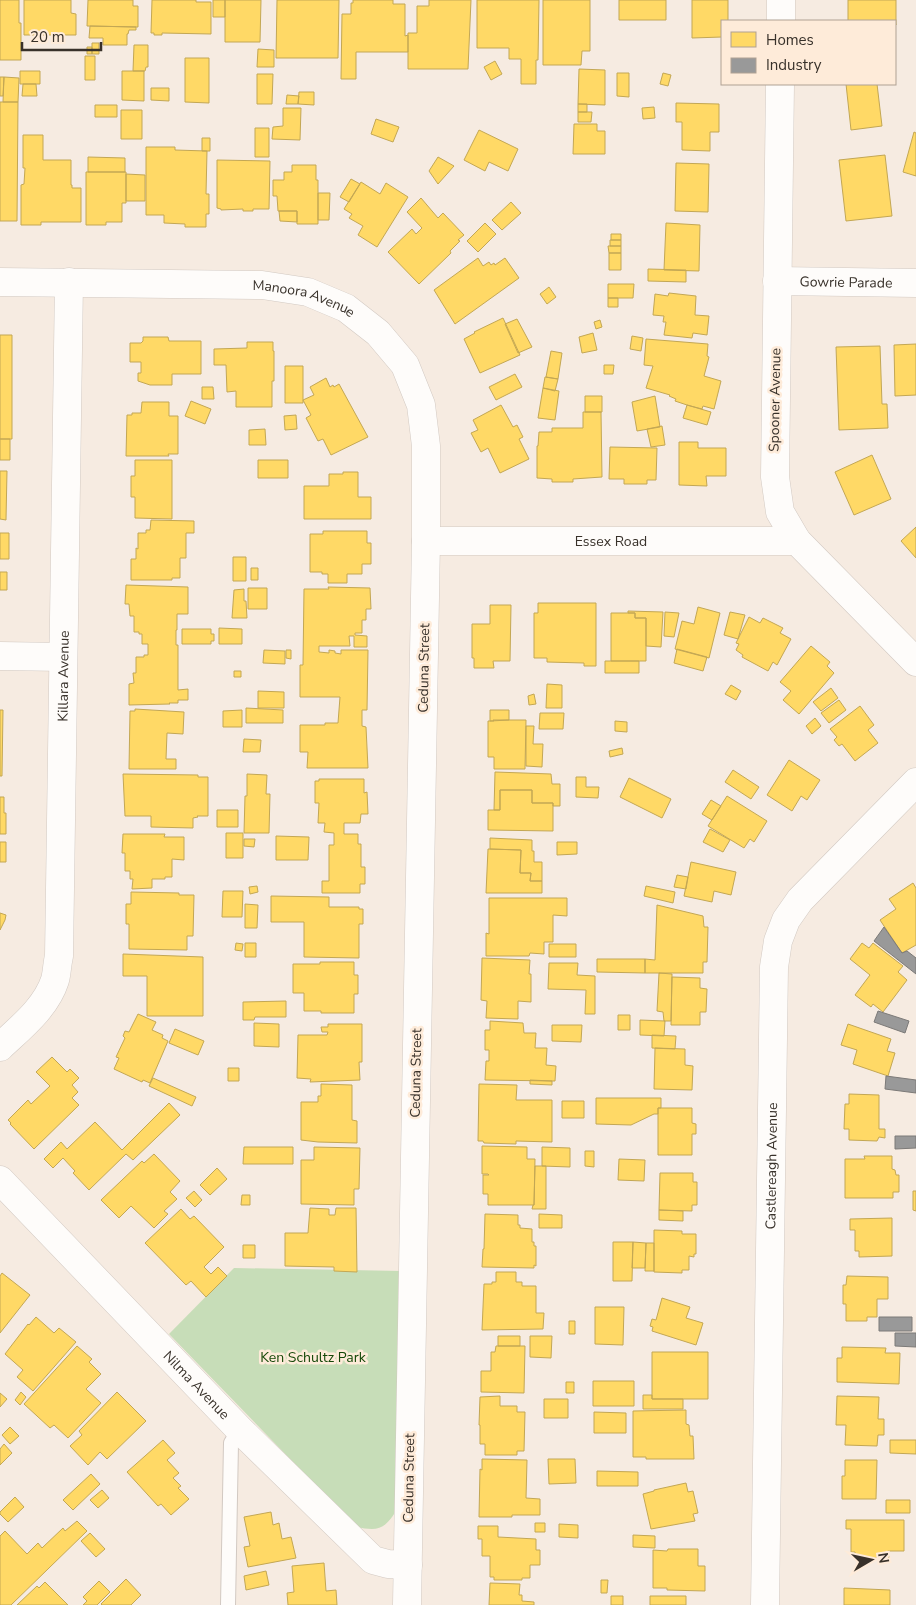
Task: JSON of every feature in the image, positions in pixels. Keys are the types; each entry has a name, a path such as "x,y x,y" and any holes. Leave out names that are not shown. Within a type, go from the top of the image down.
{"street":[{"path":"781,0 781,20"},
{"name":"Spooner Avenue","path":"780,85 775,477 780,512 797,542 916,662"},
{"name":"Gowrie Parade","path":"777,281 916,283"},
{"name":"Manoora Avenue","path":"0,282 262,285 308,292 346,308 378,333 405,365 421,405 426,446 426,541"},
{"name":"Killara Avenue","path":"0,1047 28,1021 44,1002 55,981 59,956 69,282"},
{"name":"Essex Road","path":"426,541 797,542"},
{"name":"Ceduna Street","path":"407,1605 426,541"},
{"path":"0,656 63,657"},
{"name":"Castlereagh Avenue","path":"765,1605 774,968 777,950 786,920 800,900 916,782"},
{"name":"Nilma Avenue","path":"0,1180 239,1429 373,1560 388,1564 408,1565"}],"lane":[{"path":"228,1605 231,1443 239,1429"}],"green space":[{"name":"Ken Schultz Park","path":"234,1268 402,1271 396,1511 388,1522 380,1528 356,1527 169,1334"}],"building: Homes":[{"path":"0,0 19,0 21,60 0,60"},
{"path":"24,0 71,0 71,13 76,14 76,35 24,35"},
{"path":"88,0 133,0 133,6 138,6 138,27 87,26"},
{"path":"152,0 211,2 211,34 162,33 162,35 154,35 154,33 151,33"},
{"path":"213,0 225,0 225,17 213,17"},
{"path":"225,0 261,0 260,42 225,42"},
{"path":"277,0 339,0 338,58 276,58"},
{"path":"353,0 393,0 393,4 405,4 405,36 408,35 408,52 356,52 356,79 341,79 342,14 351,14 351,3 353,3"},
{"path":"429,0 471,0 468,69 408,69 408,33 417,33 417,6 429,6"},
{"path":"477,0 539,0 536,84 521,84 521,59 509,59 509,48 477,48"},
{"path":"543,0 590,0 590,51 582,51 581,65 543,65"},
{"path":"619,0 666,0 666,20 619,20"},
{"path":"692,0 728,0 728,20 721,20 721,37 692,38"},
{"path":"848,0 896,0 896,20 848,20"},
{"path":"90,26 136,27 136,30 129,30 127,45 103,45 103,38 89,38"},
{"path":"92,43 99,43 99,54 92,54"},
{"path":"134,45 148,45 148,67 146,67 145,71 133,71"},
{"path":"87,47 92,47 92,54 87,54"},
{"path":"258,49 274,50 274,67 257,67"},
{"path":"85,56 95,56 95,80 85,80"},
{"path":"185,58 209,58 209,103 185,102"},
{"path":"495,61 502,74 491,80 484,67"},
{"path":"579,69 605,70 605,105 578,104"},
{"path":"20,71 40,71 40,84 20,84"},
{"path":"122,71 144,71 144,101 122,100"},
{"path":"617,73 629,73 629,97 617,96"},
{"path":"663,73 671,75 668,86 660,84"},
{"path":"257,74 273,74 272,104 257,104"},
{"path":"0,77 4,77 3,96 0,96"},
{"path":"4,77 19,78 18,102 3,102"},
{"path":"23,84 36,84 37,96 22,96"},
{"path":"846,85 877,85 882,126 851,130"},
{"path":"151,88 169,88 169,101 151,100"},
{"path":"299,92 314,92 314,105 298,104"},
{"path":"287,95 299,96 298,104 286,104"},
{"path":"0,102 18,102 17,221 0,221"},
{"path":"676,103 719,104 719,132 710,132 710,151 682,150 682,122 676,122"},
{"path":"578,104 587,104 587,112 578,112"},
{"path":"95,105 117,105 117,117 95,117"},
{"path":"654,107 655,118 643,119 642,108"},
{"path":"283,108 301,108 300,140 272,139 273,127 283,126"},
{"path":"121,110 142,110 142,139 121,139"},
{"path":"578,112 592,112 591,122 578,122"},
{"path":"376,119 399,127 393,142 371,134"},
{"path":"574,124 597,124 597,131 605,131 605,154 573,154"},
{"path":"255,128 269,128 269,157 255,157"},
{"path":"479,130 518,149 508,171 489,162 485,171 464,160"},
{"path":"914,132 916,133 916,176 903,172"},
{"path":"23,135 43,135 43,160 71,160 72,188 81,188 81,222 41,222 41,225 21,225 21,185 24,184 25,168 23,168"},
{"path":"202,138 210,138 210,151 202,151"},
{"path":"146,147 175,147 175,150 207,151 206,194 209,194 209,214 206,214 206,227 185,227 185,224 164,223 164,215 146,215"},
{"path":"885,155 892,216 846,221 839,160"},
{"path":"88,157 125,158 125,172 88,172"},
{"path":"438,157 454,166 438,184 429,171"},
{"path":"217,160 270,161 269,209 243,211 243,209 221,210 217,208"},
{"path":"676,163 709,164 708,212 675,211"},
{"path":"292,165 316,165 318,224 297,224 297,211 278,211 277,196 273,196 273,180 284,180 284,172 292,172"},
{"path":"86,172 126,172 126,203 122,203 122,222 106,222 106,225 86,225"},
{"path":"126,174 145,175 145,201 126,201"},
{"path":"351,179 360,184 349,202 340,197"},
{"path":"361,182 380,194 386,183 408,197 377,247 358,235 363,226 349,218 352,214 344,209"},
{"path":"318,193 330,193 329,220 318,220"},
{"path":"421,198 438,218 443,213 464,235 450,251 451,253 419,284 388,252 412,229 416,234 422,228 407,212"},
{"path":"511,202 521,213 502,230 492,220"},
{"path":"279,211 297,211 297,222 280,221"},
{"path":"485,223 496,234 478,252 467,241"},
{"path":"666,223 700,225 699,271 664,270"},
{"path":"611,234 621,234 621,240 611,240"},
{"path":"610,240 621,240 621,246 610,246"},
{"path":"608,246 621,246 621,253 609,253"},
{"path":"609,253 621,253 621,270 609,270"},
{"path":"478,258 483,266 489,262 491,265 494,263 495,265 505,258 519,278 455,324 434,290"},
{"path":"648,269 686,270 686,282 648,281"},
{"path":"608,284 634,284 633,298 608,298"},
{"path":"549,287 556,297 547,304 540,294"},
{"path":"669,293 696,296 695,315 709,316 707,335 693,333 692,338 664,335 666,322 663,322 664,316 653,315 655,294 668,296"},
{"path":"608,298 618,298 618,307 608,307"},
{"path":"503,318 520,355 480,373 464,339"},
{"path":"517,319 532,347 518,353 505,324"},
{"path":"600,320 602,327 596,329 594,322"},
{"path":"593,333 597,350 582,353 579,337"},
{"path":"0,335 12,335 12,439 0,439"},
{"path":"632,336 643,338 641,351 630,349"},
{"path":"143,337 168,337 169,341 201,341 201,374 172,374 172,385 150,385 138,381 138,373 141,373 141,362 130,362 130,343 141,343"},
{"path":"646,339 708,344 707,356 709,357 704,376 721,381 714,409 703,406 702,409 687,405 675,401 676,399 670,395 646,388 653,366 644,365"},
{"path":"247,342 273,342 274,381 272,381 272,407 236,407 236,391 227,392 226,365 214,365 214,349 247,348"},
{"path":"916,344 916,395 895,396 894,345"},
{"path":"880,346 882,404 887,404 888,428 839,430 836,347"},
{"path":"551,351 562,353 558,379 546,377"},
{"path":"604,365 614,365 613,374 604,374"},
{"path":"285,366 303,366 303,403 285,403"},
{"path":"515,374 522,387 496,400 489,387"},
{"path":"545,377 558,379 555,391 543,388"},
{"path":"326,378 330,387 339,384 368,437 331,455 323,439 318,441 306,418 311,415 303,400 314,395 310,387"},
{"path":"202,387 213,387 214,399 202,399"},
{"path":"543,388 559,391 555,420 538,418"},
{"path":"585,396 602,396 602,412 585,412"},
{"path":"655,396 660,427 637,431 632,402"},
{"path":"191,401 211,409 205,424 185,416"},
{"path":"142,402 169,402 169,416 178,416 178,454 168,454 169,456 126,456 127,415 141,413"},
{"path":"501,405 513,427 517,425 523,437 519,439 529,459 500,473 488,448 481,452 471,433 478,430 473,420"},
{"path":"687,405 711,412 707,425 683,418"},
{"path":"583,412 601,412 602,477 573,479 573,482 552,482 552,479 537,478 539,432 552,432 552,428 583,428"},
{"path":"296,415 297,429 285,430 284,416"},
{"path":"662,426 665,445 651,447 647,429"},
{"path":"265,429 266,445 249,445 249,430"},
{"path":"0,439 10,439 10,460 0,460"},
{"path":"679,442 698,442 698,448 726,448 726,476 706,476 707,486 679,485"},
{"path":"610,447 657,448 656,480 647,480 647,484 624,484 624,479 609,479"},
{"path":"872,455 891,499 854,515 835,472"},
{"path":"135,460 172,460 172,519 135,518 135,497 131,497 131,476 135,476"},
{"path":"258,460 288,460 288,478 258,478"},
{"path":"0,471 7,471 6,520 0,519"},
{"path":"343,472 358,472 358,497 371,497 371,519 304,519 304,486 329,486 329,474 343,474"},
{"path":"151,520 194,521 194,533 186,533 186,558 180,558 180,578 172,578 172,580 131,580 131,559 136,559 138,533 146,533 146,530 150,530"},
{"path":"916,527 916,558 901,541"},
{"path":"323,531 367,531 367,543 371,543 371,564 362,564 362,574 347,574 347,583 328,583 328,574 310,572 310,534 323,534"},
{"path":"0,533 9,533 9,559 0,559"},
{"path":"233,557 246,557 246,581 233,581"},
{"path":"251,568 258,568 258,580 251,580"},
{"path":"0,572 7,572 7,590 0,590"},
{"path":"126,585 188,587 188,614 177,614 176,645 178,645 178,690 188,689 188,700 178,700 178,703 170,704 129,705 129,684 134,683 133,673 136,673 136,657 148,655 148,644 142,644 142,634 134,632 134,616 130,616 129,604 125,604"},
{"path":"328,587 370,588 371,609 366,609 366,620 362,620 362,633 355,633 355,635 367,636 367,647 354,647 354,636 349,636 350,646 319,646 319,652 329,653 329,650 341,654 341,650 368,650 367,710 362,710 362,726 366,727 368,768 307,768 308,752 300,752 300,725 338,723 340,697 300,697 300,665 303,665 304,589 329,589"},
{"path":"248,588 267,588 267,609 248,609"},
{"path":"244,589 247,618 232,618 234,590"},
{"path":"538,603 596,603 596,666 584,666 584,663 547,662 547,658 534,658 534,613 538,613"},
{"path":"490,605 511,605 510,661 493,661 494,668 474,668 474,658 472,658 472,624 490,624"},
{"path":"698,607 720,613 709,658 675,649 682,621 694,624"},
{"path":"628,611 663,612 661,647 646,646 646,618 635,618 635,613 628,613"},
{"path":"665,612 679,613 674,637 664,636"},
{"path":"730,612 745,615 738,639 724,635"},
{"path":"611,613 635,613 635,618 646,618 646,661 611,661"},
{"path":"749,617 760,623 763,618 783,628 780,633 791,639 777,665 773,662 768,671 742,657 743,655 736,650 739,644 736,643"},
{"path":"219,628 242,629 242,644 219,644"},
{"path":"182,629 211,629 211,634 214,634 214,641 211,641 211,644 182,644"},
{"path":"811,646 830,662 827,666 834,673 799,714 783,700 791,691 780,682"},
{"path":"677,649 707,657 703,671 674,663"},
{"path":"264,650 285,651 285,664 263,663"},
{"path":"286,650 291,650 291,659 286,658"},
{"path":"605,661 639,661 639,673 605,673"},
{"path":"234,671 241,671 241,677 234,677"},
{"path":"547,684 562,685 562,708 546,708"},
{"path":"731,685 741,691 736,700 725,694"},
{"path":"831,688 838,698 821,711 813,702"},
{"path":"258,691 284,692 284,708 258,708"},
{"path":"534,694 536,704 529,705 528,696"},
{"path":"839,700 846,710 829,723 821,713"},
{"path":"860,706 874,725 868,730 878,743 855,761 842,744 839,746 834,740 837,737 830,729"},
{"path":"246,708 283,710 283,723 246,723"},
{"path":"135,709 184,712 183,734 167,733 166,759 176,759 176,769 129,769 130,711 135,711"},
{"path":"0,710 3,710 2,776 0,776"},
{"path":"242,710 242,727 223,727 223,711"},
{"path":"490,710 509,710 509,720 490,721"},
{"path":"540,713 564,713 563,729 539,729"},
{"path":"815,718 821,726 812,734 806,726"},
{"path":"526,720 525,769 494,769 494,757 488,757 488,721"},
{"path":"615,721 627,722 627,732 615,731"},
{"path":"526,726 534,726 533,744 543,744 542,767 526,766"},
{"path":"244,739 261,740 260,752 243,752"},
{"path":"622,748 623,754 610,757 609,751"},
{"path":"789,760 820,780 807,800 801,796 792,811 767,795"},
{"path":"733,770 759,787 751,799 725,782"},
{"path":"495,772 551,774 552,784 560,784 560,806 553,806 553,803 532,803 532,790 500,790 500,810 494,810"},
{"path":"123,774 198,775 198,777 208,777 208,816 193,818 193,828 151,827 151,816 125,816"},
{"path":"247,774 267,775 266,794 270,794 269,833 244,833"},
{"path":"576,777 586,777 586,787 599,787 598,798 576,797"},
{"path":"629,778 671,799 662,818 620,797"},
{"path":"319,779 364,779 364,793 367,792 368,814 361,814 360,823 344,823 344,834 358,834 358,844 361,844 361,867 365,867 365,884 360,884 360,893 322,893 322,881 329,881 329,845 334,845 334,833 324,832 325,823 318,823 319,803 315,803 315,781 319,781"},
{"path":"500,790 532,790 532,803 553,803 553,831 488,830 488,810 500,810"},
{"path":"727,796 767,821 754,842 750,839 744,848 708,826"},
{"path":"0,797 4,797 6,834 0,834"},
{"path":"711,800 721,806 712,820 702,814"},
{"path":"217,810 238,810 238,827 217,827"},
{"path":"710,829 730,840 723,852 703,842"},
{"path":"226,833 243,833 243,858 226,858"},
{"path":"123,834 165,834 164,837 184,837 184,860 172,859 172,877 152,879 152,888 132,889 133,879 130,879 130,871 125,871 125,853 122,853"},
{"path":"276,836 309,837 308,860 276,860"},
{"path":"490,838 532,840 534,862 542,862 542,881 530,881 531,873 520,873 521,850 490,849"},
{"path":"244,839 255,839 254,847 244,846"},
{"path":"0,842 6,842 6,862 0,862"},
{"path":"557,842 577,842 577,854 557,855"},
{"path":"488,849 521,850 520,873 531,873 530,881 542,881 542,893 486,893"},
{"path":"691,862 736,872 731,895 714,891 712,902 684,896"},
{"path":"677,875 688,877 686,889 674,887"},
{"path":"913,883 916,888 916,945 902,953 880,920 896,909 889,899"},
{"path":"257,886 258,892 250,894 249,887"},
{"path":"646,886 675,892 673,903 644,896"},
{"path":"223,891 243,891 242,917 222,917"},
{"path":"131,892 194,895 193,936 187,936 187,950 129,949 129,924 126,924 126,904 131,904"},
{"path":"271,896 329,897 329,907 359,907 359,909 363,909 363,924 359,924 359,958 304,957 304,922 271,922"},
{"path":"489,898 567,898 567,916 553,915 553,942 544,942 544,954 486,956 486,933 489,934"},
{"path":"245,904 258,905 257,928 245,928"},
{"path":"657,905 703,916 704,927 708,927 707,962 703,962 703,973 645,973 645,959 655,960"},
{"path":"0,913 6,915 0,930"},
{"path":"236,943 243,944 242,951 235,950"},
{"path":"245,943 256,943 256,957 245,957"},
{"path":"862,943 869,948 873,943 903,966 898,972 907,980 883,1012 873,1004 871,1007 855,995 870,975 850,959"},
{"path":"549,944 576,944 576,957 549,957"},
{"path":"123,954 203,957 203,1016 147,1016 147,976 123,976"},
{"path":"482,958 530,960 531,1002 518,1001 518,1019 486,1018 487,1001 481,1000"},
{"path":"597,959 645,959 645,973 597,972"},
{"path":"320,962 354,962 354,975 358,975 358,994 354,994 354,1013 304,1011 304,993 293,993 293,964 320,964"},
{"path":"549,963 578,963 577,975 595,976 595,1014 585,1014 586,990 548,989"},
{"path":"659,973 672,974 671,1021 664,1021 663,1012 657,1011"},
{"path":"672,977 700,978 700,988 707,989 706,1012 700,1012 700,1025 671,1025"},
{"path":"286,1001 286,1017 255,1017 254,1020 243,1020 243,1002"},
{"path":"138,1014 156,1022 152,1030 163,1035 162,1038 168,1041 150,1083 143,1080 142,1082 114,1069 119,1058 116,1057 125,1038 123,1036 125,1031 129,1032"},
{"path":"618,1015 630,1015 630,1030 618,1030"},
{"path":"640,1020 665,1021 664,1036 640,1035"},
{"path":"490,1021 523,1023 524,1033 536,1033 535,1048 547,1048 546,1065 556,1066 555,1081 485,1080 486,1061 489,1061 489,1050 485,1050 485,1030 490,1030"},
{"path":"254,1023 279,1024 279,1047 254,1046"},
{"path":"328,1024 362,1024 362,1062 359,1062 360,1080 310,1082 311,1079 297,1078 298,1035 327,1035 328,1032 322,1032 321,1027 328,1027"},
{"path":"848,1024 891,1039 887,1051 895,1053 888,1076 853,1064 857,1050 841,1045"},
{"path":"552,1025 582,1025 581,1042 552,1041"},
{"path":"175,1029 204,1041 198,1055 169,1043"},
{"path":"652,1035 676,1036 675,1049 652,1048"},
{"path":"655,1048 685,1049 685,1065 693,1066 692,1090 654,1089"},
{"path":"52,1057 67,1072 70,1069 79,1078 72,1085 78,1092 72,1098 79,1105 34,1149 8,1120 28,1100 31,1104 50,1086 36,1072"},
{"path":"228,1068 239,1068 239,1081 228,1081"},
{"path":"153,1078 196,1097 192,1106 149,1086"},
{"path":"530,1080 552,1081 552,1085 530,1084"},
{"path":"321,1084 352,1085 352,1120 357,1121 357,1143 301,1140 301,1102 318,1102 318,1096 321,1096"},
{"path":"479,1084 517,1085 516,1100 552,1100 552,1142 516,1141 516,1144 484,1143 483,1141 478,1141"},
{"path":"849,1094 879,1095 879,1129 885,1129 885,1138 879,1137 877,1141 849,1140 849,1129 844,1129 845,1104 849,1104"},
{"path":"596,1098 661,1098 661,1108 658,1108 658,1114 654,1114 631,1125 596,1124"},
{"path":"562,1101 584,1101 584,1118 562,1118"},
{"path":"169,1103 180,1115 133,1160 126,1154 89,1190 73,1173 75,1171 63,1158 53,1168 44,1159 61,1142 67,1149 95,1122 122,1150"},
{"path":"658,1108 692,1108 692,1123 696,1124 696,1134 692,1134 692,1155 658,1155"},
{"path":"482,1146 527,1147 527,1159 535,1159 534,1205 488,1205 488,1194 483,1194 483,1175 489,1175 482,1174"},
{"path":"244,1147 293,1147 293,1164 243,1164"},
{"path":"314,1147 360,1148 359,1189 354,1189 354,1205 301,1204 301,1160 314,1160"},
{"path":"542,1147 570,1148 570,1167 542,1166"},
{"path":"585,1151 594,1151 594,1167 585,1166"},
{"path":"154,1154 180,1181 170,1192 177,1199 164,1211 168,1214 154,1228 131,1206 119,1218 101,1200 142,1161 144,1163"},
{"path":"864,1156 892,1156 892,1169 895,1170 896,1175 899,1175 899,1192 893,1192 893,1198 845,1198 845,1159 865,1159"},
{"path":"619,1159 645,1160 644,1181 618,1180"},
{"path":"535,1166 546,1166 546,1209 532,1209 534,1205"},
{"path":"217,1168 227,1179 210,1195 200,1185"},
{"path":"660,1173 693,1173 693,1182 697,1182 697,1205 692,1205 692,1211 659,1210"},
{"path":"194,1191 202,1200 195,1207 186,1198"},
{"path":"913,1191 916,1191 916,1211 913,1210"},
{"path":"242,1195 250,1195 250,1205 241,1205"},
{"path":"310,1208 329,1209 329,1215 335,1215 336,1208 356,1208 357,1272 334,1271 334,1267 285,1266 285,1233 308,1233"},
{"path":"181,1209 190,1219 194,1216 224,1247 204,1267 211,1274 218,1267 227,1276 206,1297 191,1281 186,1285 145,1243"},
{"path":"659,1210 683,1211 683,1221 659,1220"},
{"path":"485,1214 518,1215 518,1225 520,1225 520,1228 532,1229 532,1242 536,1246 536,1266 534,1265 534,1268 482,1267"},
{"path":"539,1214 562,1215 562,1228 539,1228"},
{"path":"892,1218 892,1256 859,1257 859,1251 855,1251 855,1230 850,1230 850,1219"},
{"path":"654,1230 682,1231 682,1234 696,1234 696,1254 694,1254 694,1257 689,1256 689,1270 682,1270 682,1273 654,1272"},
{"path":"613,1242 633,1242 632,1281 613,1281"},
{"path":"633,1242 646,1243 645,1268 632,1268"},
{"path":"646,1243 654,1243 654,1271 645,1271"},
{"path":"243,1245 255,1245 255,1258 243,1258"},
{"path":"496,1272 516,1272 516,1282 522,1282 522,1286 536,1286 536,1313 544,1313 543,1329 482,1330 484,1284 496,1282"},
{"path":"2,1273 30,1295 0,1333 0,1276"},
{"path":"847,1276 888,1277 888,1299 877,1299 877,1317 867,1317 867,1321 846,1321 846,1304 843,1304 843,1285 846,1285"},
{"path":"662,1298 690,1307 686,1318 703,1323 696,1345 652,1331 653,1327 650,1326 652,1319 656,1320"},
{"path":"595,1307 624,1307 623,1345 595,1344"},
{"path":"36,1317 54,1333 59,1328 76,1342 33,1391 17,1377 23,1370 5,1354 28,1324"},
{"path":"569,1321 575,1321 575,1334 569,1334"},
{"path":"498,1336 520,1336 520,1346 498,1346"},
{"path":"530,1336 552,1336 551,1358 530,1357"},
{"path":"77,1346 92,1359 89,1362 101,1374 86,1389 101,1403 68,1438 54,1425 50,1428 24,1404"},
{"path":"496,1346 525,1346 524,1393 481,1392 481,1371 491,1371 491,1352 495,1352"},
{"path":"842,1347 886,1348 885,1353 900,1353 899,1384 837,1382 837,1358 842,1358"},
{"path":"652,1352 708,1352 708,1399 652,1399"},
{"path":"593,1381 634,1381 634,1406 593,1406"},
{"path":"566,1382 574,1382 574,1393 566,1393"},
{"path":"21,1392 26,1397 20,1405 15,1400"},
{"path":"117,1392 146,1421 107,1459 100,1452 88,1465 70,1446 82,1435 79,1431"},
{"path":"0,1393 7,1399 0,1407"},
{"path":"643,1395 652,1395 652,1399 683,1399 683,1409 643,1409"},
{"path":"500,1396 500,1406 517,1406 517,1412 525,1412 524,1451 517,1451 517,1455 485,1455 485,1444 480,1444 480,1397"},
{"path":"837,1396 879,1397 878,1419 884,1419 884,1435 878,1435 877,1446 845,1445 846,1425 836,1425"},
{"path":"544,1399 568,1399 568,1418 544,1418"},
{"path":"686,1410 686,1424 689,1425 690,1436 693,1436 694,1459 646,1459 646,1457 633,1457 633,1411"},
{"path":"594,1412 626,1413 626,1433 594,1433"},
{"path":"10,1427 19,1436 10,1444 2,1435"},
{"path":"163,1440 175,1453 167,1460 179,1473 173,1478 181,1486 178,1488 189,1499 171,1515 161,1504 158,1506 127,1472"},
{"path":"890,1440 916,1440 916,1454 890,1453"},
{"path":"4,1444 12,1453 0,1465 0,1449"},
{"path":"482,1459 527,1460 526,1498 540,1499 540,1515 479,1517"},
{"path":"548,1459 575,1459 576,1483 549,1484"},
{"path":"845,1460 877,1460 876,1499 842,1499 842,1476 845,1476"},
{"path":"597,1471 638,1472 638,1486 597,1486"},
{"path":"91,1474 100,1484 73,1510 63,1500"},
{"path":"686,1483 688,1492 693,1491 698,1513 693,1514 695,1521 651,1529 643,1494"},
{"path":"102,1490 109,1498 98,1508 90,1500"},
{"path":"15,1497 24,1507 8,1522 0,1512"},
{"path":"886,1500 910,1500 910,1513 886,1513"},
{"path":"271,1512 273,1525 279,1523 282,1539 291,1537 296,1558 248,1567 244,1547 250,1546 244,1517"},
{"path":"846,1520 904,1520 904,1551 888,1551 889,1558 855,1558 855,1552 851,1552 851,1529 846,1529"},
{"path":"77,1521 87,1531 11,1605 0,1605 0,1536 5,1531 27,1554 38,1543 42,1548 63,1528 65,1531"},
{"path":"535,1523 545,1523 545,1532 535,1532"},
{"path":"559,1524 578,1525 578,1538 559,1537"},
{"path":"478,1526 498,1526 498,1537 536,1539 536,1550 540,1550 540,1565 530,1565 530,1578 522,1578 522,1580 494,1580 494,1577 490,1577 490,1556 482,1556 482,1539 478,1539"},
{"path":"90,1533 105,1549 96,1557 81,1541"},
{"path":"633,1535 655,1536 655,1548 633,1547"},
{"path":"668,1549 698,1549 698,1566 705,1566 705,1591 653,1588 653,1550 667,1551"},
{"path":"324,1563 326,1591 336,1590 337,1605 288,1605 287,1593 294,1592 292,1566"},
{"path":"266,1571 269,1585 246,1590 244,1576"},
{"path":"126,1579 141,1595 131,1605 102,1605 101,1604"},
{"path":"601,1580 608,1580 607,1593 601,1593"},
{"path":"99,1581 110,1592 97,1605 83,1605 87,1601 83,1597"},
{"path":"45,1582 68,1605 17,1605 37,1586 39,1588"},
{"path":"490,1583 520,1584 519,1595 522,1595 522,1601 534,1602 534,1605 489,1605"},
{"path":"844,1588 890,1590 890,1605 844,1605"},
{"path":"611,1596 623,1596 623,1605 611,1605"},
{"path":"650,1596 686,1596 686,1605 650,1605"}],"building: Industry":[{"path":"884,927 902,953 907,951 916,958 916,974 874,941"},
{"path":"878,1011 909,1021 905,1033 874,1022"},
{"path":"886,1076 916,1080 916,1093 885,1089"},
{"path":"895,1136 916,1136 916,1148 895,1149"},
{"path":"879,1317 912,1317 912,1331 879,1331"},
{"path":"895,1333 916,1333 916,1347 895,1346"}]}
